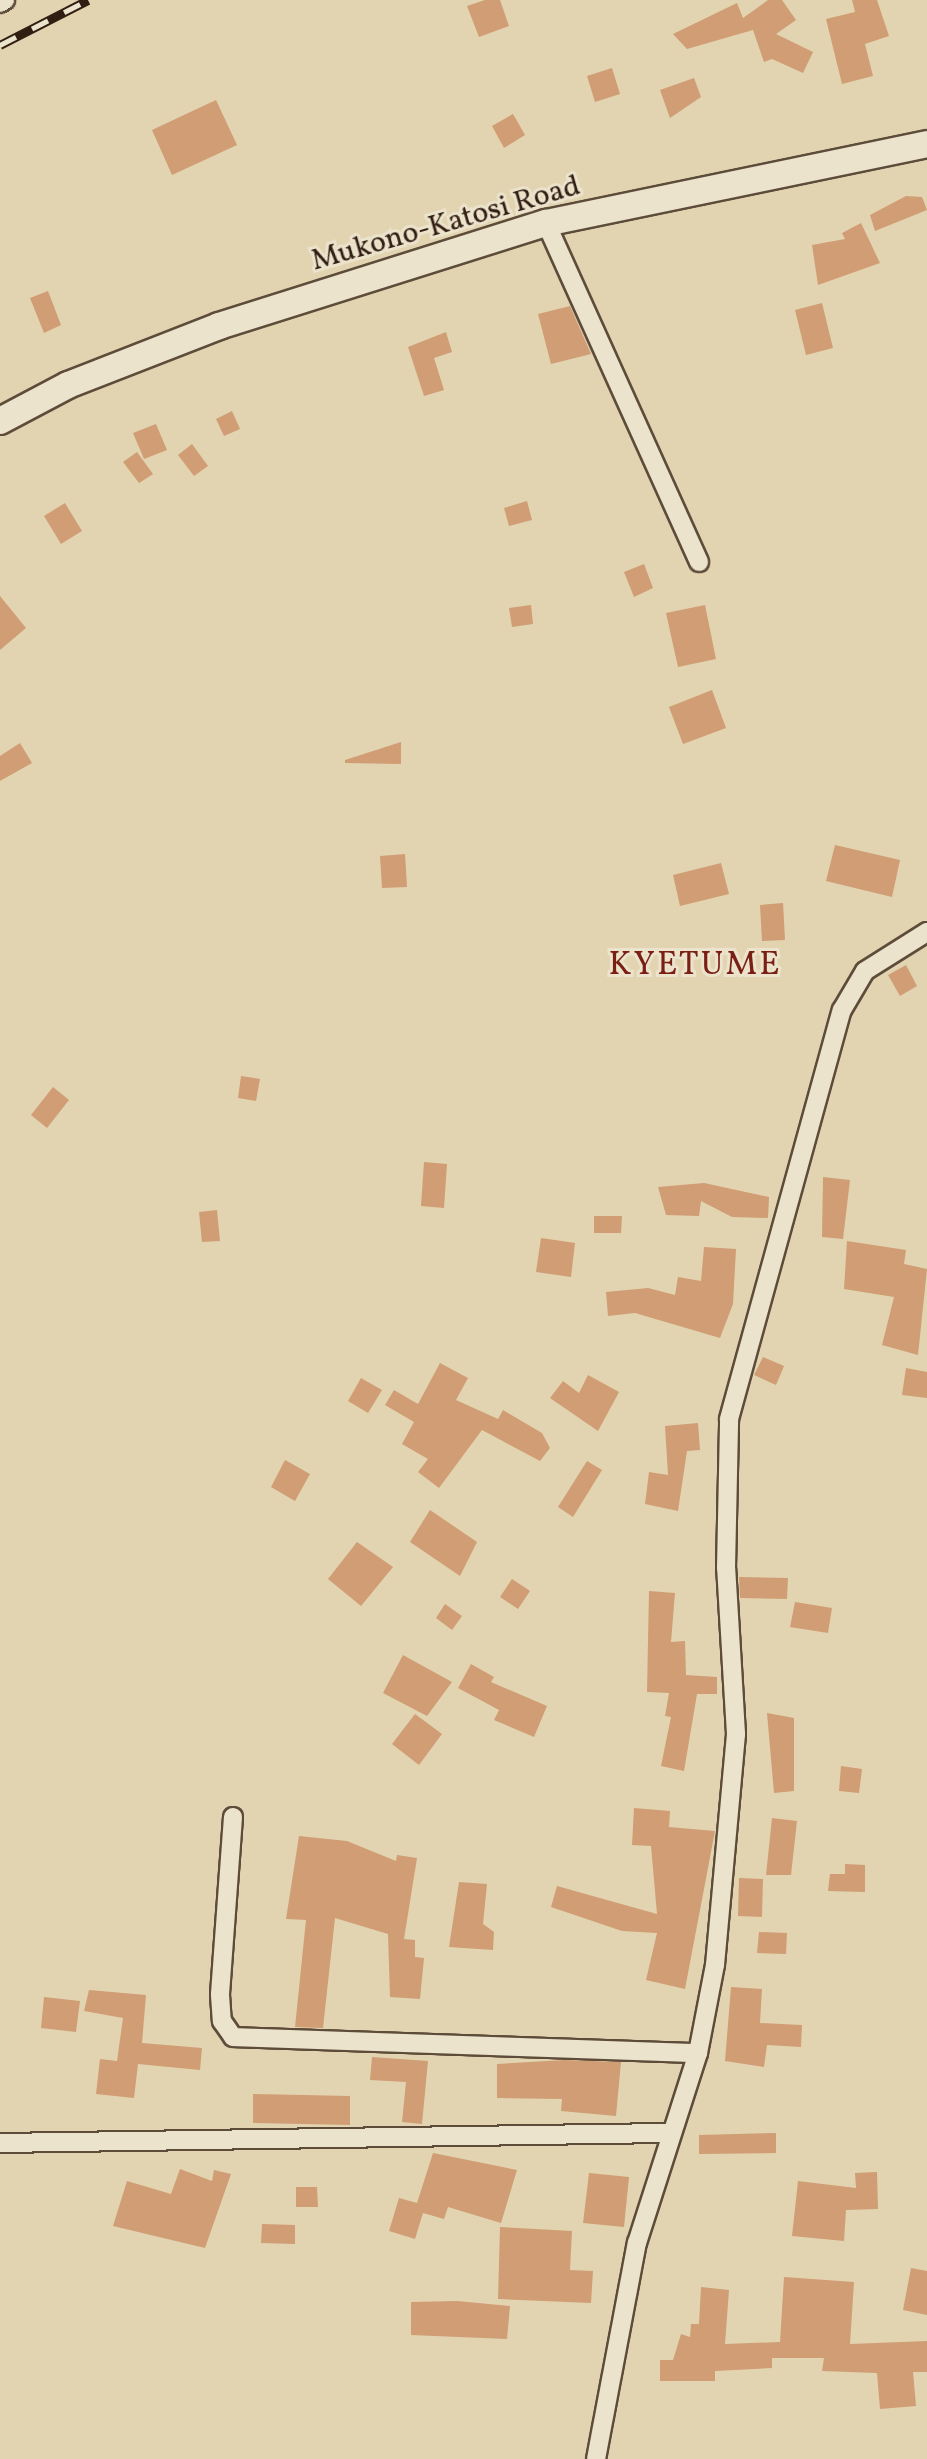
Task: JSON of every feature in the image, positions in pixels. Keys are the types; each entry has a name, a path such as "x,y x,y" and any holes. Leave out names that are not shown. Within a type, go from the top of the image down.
{"main road":[{"name":"Mukono-Katosi Road","path":"0,421 68,385 219,326 546,223 927,144"}],"street":[{"path":"546,223 699,562"},
{"path":"596,2459 637,2243 669,2133 698,2053 730,1849 736,1734 726,1568 729,1419 842,1010 865,971 927,932"},
{"path":"233,1817 220,1995 222,2021 233,2037 698,2053"},
{"path":"0,2143 669,2133"}],"building":[{"path":"485,0 500,0 509,26 479,37 467,6"},
{"path":"768,0 782,0 796,20 776,34 813,52 803,73 772,59 764,62 753,30 687,49 673,34 737,3 743,18"},
{"path":"852,0 877,0 889,36 865,44 873,76 842,84 826,19 855,12"},
{"path":"612,68 620,94 595,102 587,76"},
{"path":"694,78 701,97 670,118 660,90"},
{"path":"216,100 237,145 172,175 152,130"},
{"path":"513,114 525,135 504,148 492,126"},
{"path":"906,196 922,197 927,210 875,231 870,215"},
{"path":"861,223 880,263 818,285 812,245 845,239 842,233"},
{"path":"48,291 61,325 44,333 30,298"},
{"path":"822,303 833,348 806,355 795,310"},
{"path":"570,306 591,354 551,364 538,314"},
{"path":"446,332 452,352 434,358 444,390 424,396 408,347"},
{"path":"232,411 240,429 224,436 216,419"},
{"path":"156,424 167,450 144,459 133,433"},
{"path":"192,444 208,466 194,476 178,455"},
{"path":"137,452 153,474 139,483 123,462"},
{"path":"527,501 532,520 509,526 504,508"},
{"path":"65,503 82,531 61,544 44,516"},
{"path":"644,564 653,588 634,597 624,572"},
{"path":"0,596 26,628 0,650"},
{"path":"531,605 533,624 512,627 509,608"},
{"path":"705,605 716,659 678,667 666,613"},
{"path":"712,690 726,728 683,744 669,707"},
{"path":"401,742 401,764 345,763 345,760"},
{"path":"20,743 32,763 0,781 0,756"},
{"path":"835,845 900,860 892,897 826,881"},
{"path":"405,854 407,887 382,888 380,856"},
{"path":"721,863 729,894 680,906 673,875"},
{"path":"783,903 785,940 762,941 760,905"},
{"path":"906,965 917,986 900,996 888,975"},
{"path":"241,1076 260,1079 256,1101 238,1098"},
{"path":"53,1087 69,1100 47,1128 31,1115"},
{"path":"424,1162 447,1164 444,1208 421,1206"},
{"path":"823,1177 850,1180 843,1239 822,1237"},
{"path":"704,1183 769,1197 768,1218 732,1217 701,1201 699,1216 666,1215 658,1187"},
{"path":"217,1210 220,1241 202,1242 199,1212"},
{"path":"594,1216 622,1216 621,1233 594,1233"},
{"path":"541,1238 575,1243 571,1277 536,1272"},
{"path":"847,1241 906,1250 904,1264 927,1269 918,1355 882,1345 894,1297 844,1289"},
{"path":"704,1247 736,1249 733,1304 720,1338 635,1313 608,1316 606,1292 648,1288 675,1295 678,1277 701,1281"},
{"path":"763,1357 784,1366 776,1385 754,1375"},
{"path":"440,1363 468,1378 456,1400 498,1419 503,1410 542,1433 550,1448 540,1461 482,1430 439,1488 418,1472 428,1459 402,1444 414,1422 385,1405 394,1390 418,1404"},
{"path":"906,1368 927,1372 927,1398 902,1395"},
{"path":"588,1375 619,1392 598,1431 550,1398 563,1381 579,1393"},
{"path":"361,1378 382,1390 368,1413 348,1401"},
{"path":"698,1423 700,1450 687,1451 678,1511 645,1504 649,1472 668,1475 665,1426"},
{"path":"285,1460 310,1474 295,1501 271,1487"},
{"path":"587,1461 602,1470 573,1517 558,1507"},
{"path":"430,1510 477,1542 460,1576 410,1542"},
{"path":"357,1542 393,1567 361,1606 328,1579"},
{"path":"739,1577 788,1578 787,1599 740,1598"},
{"path":"512,1579 530,1591 518,1609 500,1597"},
{"path":"649,1591 675,1593 671,1642 685,1641 686,1675 717,1677 717,1694 697,1694 684,1771 661,1766 671,1717 665,1716 669,1693 647,1692"},
{"path":"795,1602 832,1608 828,1633 790,1627"},
{"path":"445,1604 462,1616 452,1630 436,1618"},
{"path":"403,1655 452,1682 427,1716 383,1693"},
{"path":"471,1664 494,1677 491,1682 547,1706 534,1737 494,1720 499,1710 458,1688"},
{"path":"767,1713 794,1718 794,1791 774,1793"},
{"path":"415,1714 442,1734 419,1765 392,1744"},
{"path":"841,1766 862,1769 859,1793 839,1791"},
{"path":"634,1808 670,1811 669,1827 715,1831 685,1989 646,1980 657,1933 622,1931 551,1907 557,1886 657,1914 651,1846 632,1845"},
{"path":"772,1818 797,1821 791,1875 766,1875"},
{"path":"299,1836 347,1841 396,1861 397,1855 417,1858 404,1939 415,1940 415,1957 424,1958 420,1999 390,1997 388,1934 335,1918 323,2028 295,2027 306,1920 286,1919"},
{"path":"845,1864 865,1865 865,1892 828,1891 830,1874 845,1874"},
{"path":"739,1878 763,1879 762,1917 738,1916"},
{"path":"459,1882 487,1884 483,1924 494,1932 493,1950 449,1947"},
{"path":"759,1932 787,1933 786,1954 757,1953"},
{"path":"731,1987 762,1989 760,2023 802,2025 801,2047 767,2045 764,2067 725,2061"},
{"path":"89,1990 146,1995 142,2043 202,2048 200,2070 138,2064 134,2098 96,2094 100,2059 117,2061 123,2018 84,2011"},
{"path":"44,1997 80,2001 76,2032 41,2028"},
{"path":"372,2057 428,2061 422,2124 402,2122 406,2082 370,2080"},
{"path":"565,2060 621,2062 616,2116 561,2111 562,2099 497,2098 497,2064"},
{"path":"253,2094 350,2096 350,2125 253,2123"},
{"path":"776,2133 776,2153 699,2154 699,2135"},
{"path":"433,2153 517,2170 501,2223 448,2207 444,2219 423,2213 415,2239 389,2231 399,2198 417,2203"},
{"path":"180,2169 212,2181 214,2170 231,2174 205,2248 113,2226 127,2181 171,2194"},
{"path":"877,2172 878,2209 846,2210 844,2241 792,2236 798,2181 856,2188 855,2173"},
{"path":"589,2173 629,2177 624,2227 583,2223"},
{"path":"296,2187 317,2187 318,2207 296,2207"},
{"path":"262,2224 295,2225 295,2244 261,2243"},
{"path":"500,2227 572,2231 570,2270 593,2271 591,2303 498,2299"},
{"path":"911,2268 927,2271 927,2315 903,2310"},
{"path":"784,2277 854,2282 850,2344 927,2341 927,2372 913,2372 916,2406 880,2409 877,2373 822,2371 824,2358 772,2358 772,2368 715,2371 715,2381 660,2381 660,2360 673,2360 681,2334 690,2337 691,2324 699,2324 701,2287 729,2290 725,2344 780,2342"},
{"path":"457,2301 510,2306 507,2339 411,2335 411,2302"}],"railway":[{"path":"0,45 88,0"}],"district":[{"name":"KYETUME","path":"695,966"}]}
